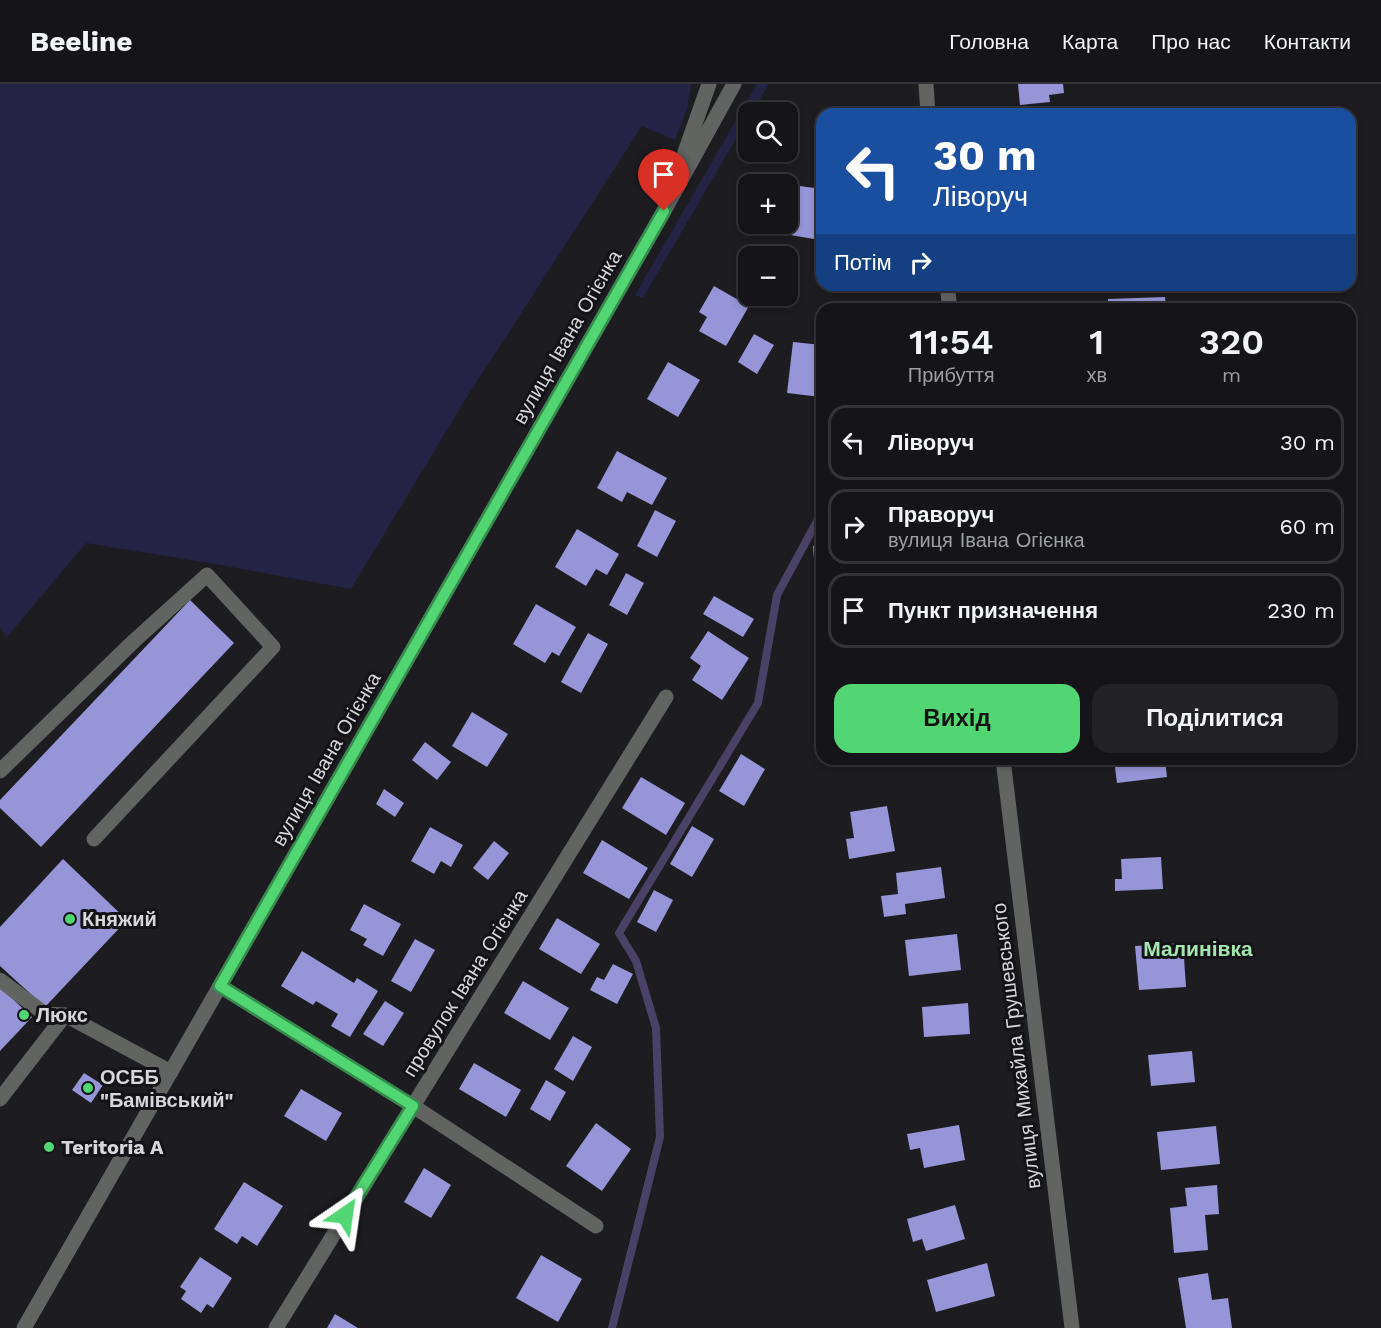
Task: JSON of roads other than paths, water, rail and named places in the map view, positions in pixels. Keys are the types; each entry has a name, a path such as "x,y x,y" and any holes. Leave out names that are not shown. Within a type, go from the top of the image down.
{"street":[{"path":"664,211 709,84"},
{"path":"664,211 734,84"},
{"path":"919,84 927,108"},
{"path":"926,84 928,108"},
{"name":"вулиця Івана Огієнка","path":"24,1328 664,211"},
{"path":"0,771 134,641 207,575 273,647 94,839"},
{"name":"провулок Івана Огієнка","path":"596,1226 413,1106 666,697"},
{"name":"вулиця Михайла Грушевського","path":"1004,765 1072,1328"},
{"path":"0,980 45,1014 65,1015 171,1072"},
{"path":"220,986 413,1106 276,1328"},
{"path":"0,1099 65,1015"}],"waterway":[{"path":"612,1328 660,1137 656,1028 636,961 619,933 758,703 777,595 816,523"}],"place":[{"name":"Княжий","path":"70,919"},
{"name":"Люкс","path":"24,1015"},
{"name":"ОСББ \"Бамівський\"","path":"88,1088"},
{"name":"Teritoria A","path":"49,1147"}],"district":[{"name":"Малинівка","path":"1198,948"}]}
